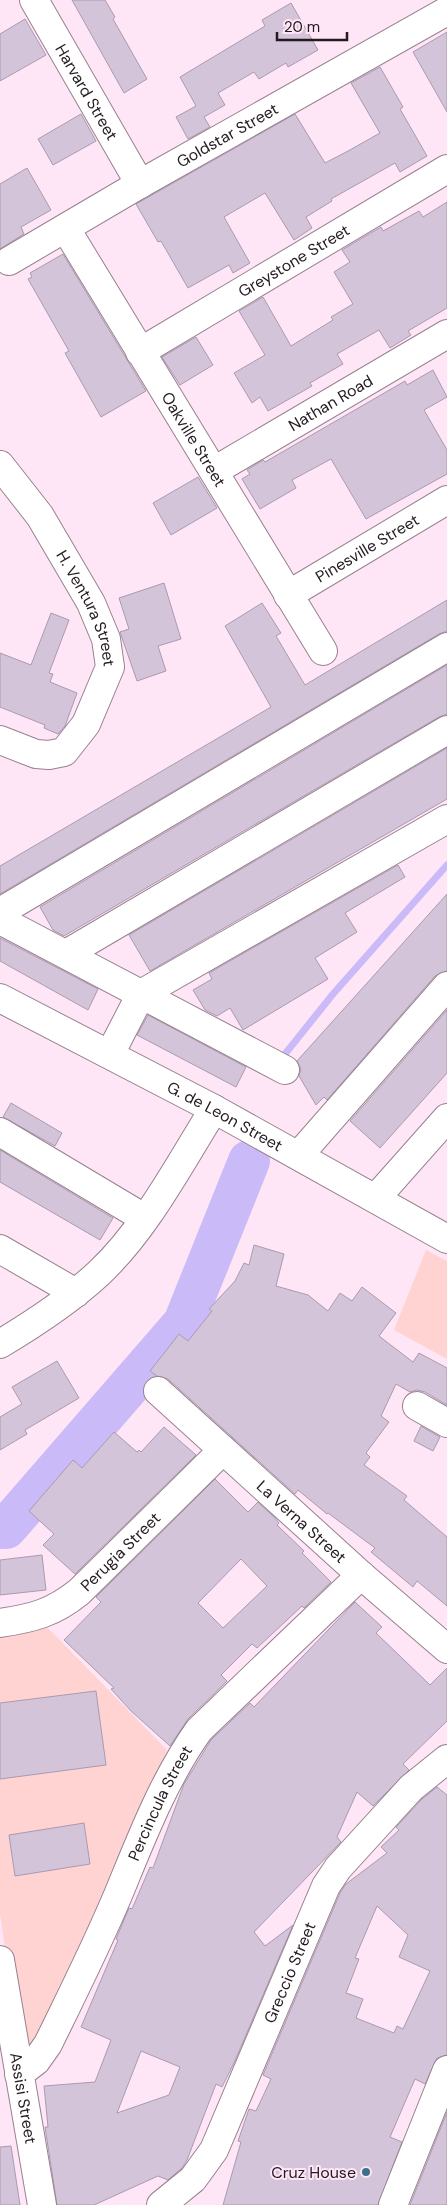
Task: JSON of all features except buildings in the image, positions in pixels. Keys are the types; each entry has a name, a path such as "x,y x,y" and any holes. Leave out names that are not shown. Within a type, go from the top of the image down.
{"street":[{"name":"Harvard Street","path":"34,0 140,184"},
{"name":"Goldstar Street","path":"9,261 140,184 447,11"},
{"name":"Greystone Street","path":"140,352 447,169"},
{"name":"Oakville Street","path":"66,229 323,650"},
{"name":"Nathan Road","path":"214,472 447,334"},
{"name":"H. Ventura Street","path":"0,465 40,516 91,602 106,640 110,667 86,724 64,752 49,756 36,754 0,740"},
{"name":"Pinesville Street","path":"288,594 447,500"},
{"path":"0,912 447,647"},
{"path":"66,954 447,730"},
{"path":"110,1054 141,994 447,818"},
{"path":"0,920 285,1070"},
{"path":"298,1155 447,986"},
{"name":"G. de Leon Street","path":"0,998 214,1108 446,1237"},
{"path":"0,1344 76,1293 100,1272 144,1218 214,1108"},
{"path":"376,1198 447,1118"},
{"path":"0,1132 144,1218"},
{"path":"0,1249 76,1293"},
{"name":"La Verna Street","path":"158,1391 361,1575 447,1649"},
{"path":"417,1406 447,1423"},
{"name":"Perugia Street","path":"0,1623 47,1614 64,1604 79,1592 223,1450"},
{"name":"Percincula Street","path":"19,2074 36,2061 48,2044 117,1897 162,1789 183,1752 199,1730 361,1575"},
{"name":"Greccio Street","path":"161,2205 194,2178 214,2150 326,1886 338,1868 412,1788 447,1759"},
{"name":"Assisi Street","path":"0,1960 42,2205"},
{"path":"393,2205 447,2070"}],"shaded area":[{"path":"426,1250 447,1261 447,1359 394,1330"},
{"path":"48,1628 167,1750 44,2037 28,2051 18,2035 0,1914 0,1636"}],"waterway":[{"path":"281,1059 333,994 447,865"},
{"path":"0,1528 6,1528 184,1323 249,1161"}],"place":[{"name":"Cruz House","path":"366,2172"}]}
